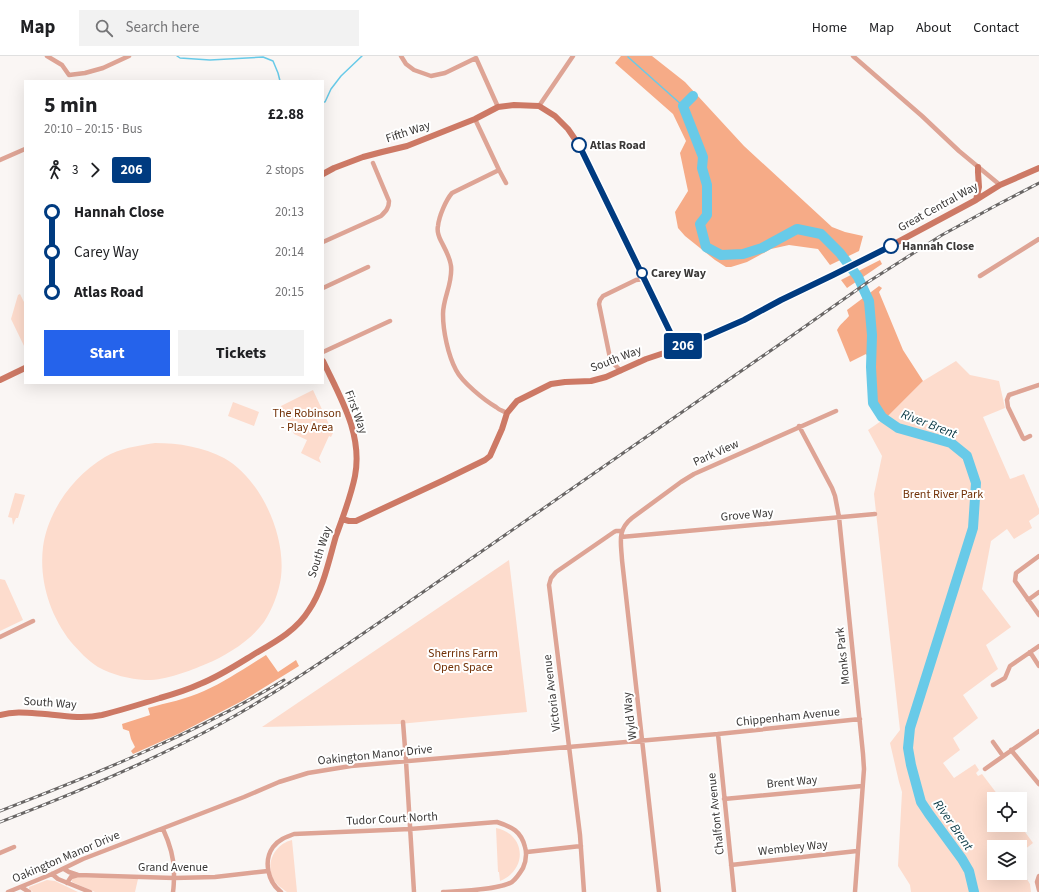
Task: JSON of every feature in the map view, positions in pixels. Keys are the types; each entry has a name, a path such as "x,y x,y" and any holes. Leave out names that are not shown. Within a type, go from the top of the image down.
{"main road":[{"path":"498,107 514,105 539,106 555,116 568,130 579,145 678,349"},
{"name":"Fifth Way","path":"324,173 363,157 407,146 474,119 498,107"},
{"path":"976,200 979,186 978,167"},
{"name":"Great Central Way","path":"678,349 744,320 781,300 866,259 976,200 1000,185 1039,168"},
{"name":"South Way","path":"0,715 11,712 22,712 80,717 93,716 141,705 188,689 230,669 284,636 301,621 308,612 318,594 342,519 356,521 485,460 490,456 502,429 507,413 517,401 551,384 591,381 606,377 646,359 678,349"},
{"name":"First Way","path":"324,363 351,422 356,443 357,457 355,476 342,519"},
{"path":"0,380 24,368"}],"street":[{"path":"47,56 62,65 69,75 70,80"},
{"path":"69,75 85,74 129,56"},
{"path":"401,56 406,64 414,70 430,76 444,73 476,58 498,107"},
{"path":"539,106 573,56"},
{"path":"854,56 1000,185"},
{"path":"474,119 506,183"},
{"path":"0,160 24,149"},
{"path":"324,242 381,216 387,209 389,200 373,163"},
{"path":"499,170 453,192 448,197 442,211 438,227 440,239 451,265 450,285 443,314 446,344 456,370 463,380 496,408 507,413"},
{"path":"980,276 1039,239"},
{"path":"324,288 368,268"},
{"path":"621,371 610,358 599,304 600,300 603,296 636,280 645,279"},
{"path":"324,352 390,321"},
{"path":"1030,436 1024,439 1008,407 1007,400 1009,395 1039,385"},
{"name":"Park View","path":"620,537 629,520 690,476 836,410"},
{"name":"Monks Park","path":"799,426 832,488 839,517 864,769 855,892"},
{"name":"Grove Way","path":"620,537 875,514"},
{"name":"Victoria Avenue","path":"584,892 581,846 550,581 556,572 612,533 622,531"},
{"name":"Wyld Way","path":"620,537 659,892"},
{"path":"1039,556 1016,574 1015,582 1039,615"},
{"path":"1028,600 1039,592"},
{"path":"0,637 33,621"},
{"path":"993,685 1005,678 1010,666 1039,646"},
{"path":"1030,652 1039,666"},
{"name":"Chippenham Avenue","path":"718,734 860,719"},
{"path":"403,722 414,892"},
{"path":"985,769 1039,730"},
{"name":"Oakington Manor Drive","path":"8,892 64,869 83,859 279,782 308,773 351,766 718,734"},
{"name":"Chalfont Avenue","path":"718,734 734,892"},
{"path":"993,742 1003,756"},
{"path":"1011,750 1039,784"},
{"name":"Brent Way","path":"724,799 862,786"},
{"name":"Tudor Court North","path":"268,871 268,861 273,847 277,842 294,834 410,829 497,822 508,826 519,833 527,852"},
{"path":"163,828 172,855 174,871 173,892"},
{"path":"443,892 503,886 512,882 520,874 525,864 527,852 581,846"},
{"path":"0,853 14,847"},
{"name":"Wembley Way","path":"731,865 857,851"},
{"name":"Grand Avenue","path":"64,869 78,875 174,878 215,877 268,871"},
{"path":"268,871 274,886 281,892"},
{"path":"52,874 58,879 90,892"},
{"path":"67,883 71,877 78,875"},
{"path":"1039,876 1037,882 1039,890"},
{"path":"21,887 29,892"}],"green space":[{"path":"20,294 24,302 24,346 11,319 18,295"},
{"name":"Brent River Park","path":"956,361 970,375 999,381 1005,408 983,417 1010,479 1024,474 1039,509 1039,514 1029,521 1032,528 1014,539 1007,529 991,541 982,589 1011,627 986,645 998,669 963,695 978,718 953,738 960,750 943,763 954,778 975,764 979,770 976,773 978,776 982,774 996,792 987,792 987,832 1025,832 1033,843 1027,848 1027,840 987,840 987,880 1027,879 1030,884 1031,892 911,892 910,885 898,866 902,792 890,743 900,730 874,494 882,456 868,430 887,417 923,381"},
{"name":"The Robinson - Play Area","path":"313,390 333,433 331,437 329,436 319,458 321,463 301,453 307,440 294,434 281,406"},
{"path":"233,402 259,412 254,426 228,416"},
{"path":"155,443 191,446 216,454 237,467 260,494 268,510 275,526 282,561 281,577 277,595 264,622 252,635 238,647 192,670 160,679 145,680 133,679 103,670 87,659 71,642 57,621 52,609 45,585 42,560 43,547 50,520 56,508 73,484 93,465 117,451"},
{"path":"15,493 25,495 18,518 16,518 13,525 12,518 8,517"},
{"name":"Sherrins Farm Open Space","path":"509,560 527,712 399,724 262,727"},
{"path":"0,579 5,580 23,620 0,631"},
{"path":"496,828 513,837 518,845 520,853 519,861 515,869 509,876 500,881 498,872"},
{"path":"292,840 297,892 287,892 274,881 270,867 274,853 279,847"},
{"path":"74,877 138,879 135,892 95,892 72,882"},
{"path":"47,880 55,881 78,892 33,892 29,889 29,887"}],"shaded area":[{"path":"621,56 652,56 685,82 744,146 832,227 863,236 859,251 830,265 818,249 789,245 771,249 747,262 726,267 685,236 678,228 675,212 688,191 680,153 686,141 673,114 615,63"},
{"path":"880,260 882,264 847,288 841,280"},
{"path":"879,286 882,288 879,292 903,350 923,381 887,417 875,401 874,368 866,354 850,362 837,330 849,316 847,310"},
{"path":"266,655 278,672 296,660 299,666 244,700 178,734 133,754 131,751 135,747 129,731 123,729 122,724 150,715 148,708 184,699 204,691"}],"waterway":[{"path":"177,56 180,58 210,60 263,57 273,61 280,80"},
{"path":"324,102 331,89 341,76 362,56"},
{"path":"628,57 683,106"},
{"name":"River Brent","path":"693,96 683,106 703,157 702,168 707,185 707,215 700,224 706,247 721,255 743,254 762,248 797,229 821,234 840,253 858,277 869,301 872,335 871,367 873,403 882,417 898,428 951,443 967,456 976,483 973,528 910,728 908,748 921,802 962,859 969,871 974,892"}],"railway":[{"path":"0,822 57,800 168,751 222,723 265,698 369,629 868,282 942,235 1039,183"},
{"path":"0,811 145,752 250,700 284,680"}],"bus line":[{"name":"206","path":"579,145 672,336 680,348 744,320 781,300 891,246"}],"place":[{"name":"Atlas Road","path":"579,145"},
{"name":"Hannah Close","path":"891,246"},
{"name":"Carey Way","path":"642,273"}]}
